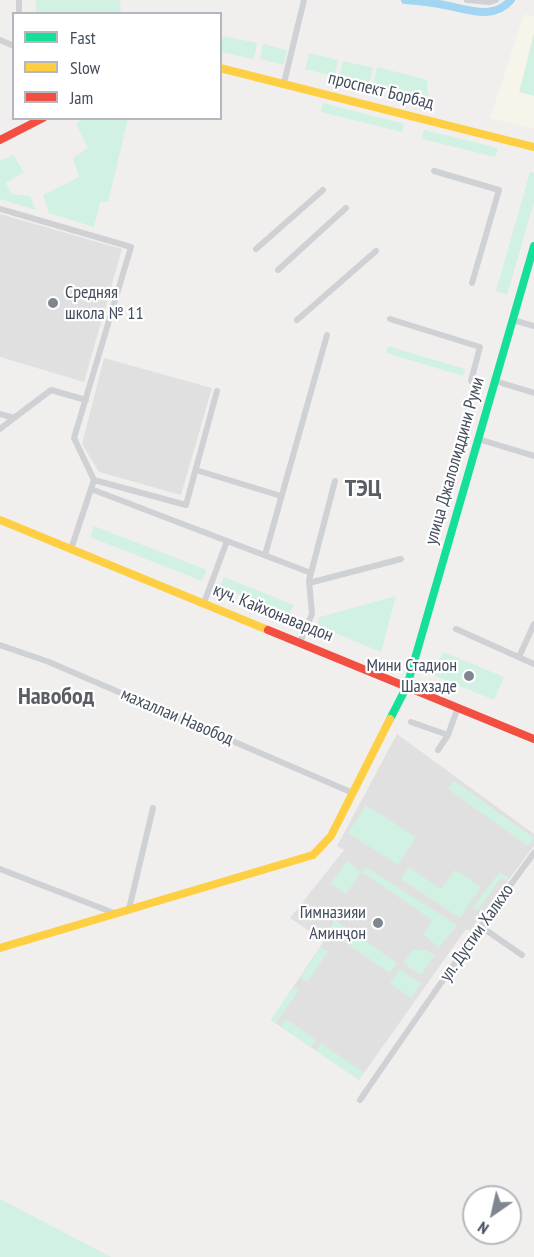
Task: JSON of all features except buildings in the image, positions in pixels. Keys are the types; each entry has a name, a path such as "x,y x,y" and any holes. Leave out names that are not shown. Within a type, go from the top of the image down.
{"street":[{"path":"284,83 304,0"},
{"path":"466,0 490,2 496,0"},
{"name":"проспект Борбад","path":"222,68 534,147"},
{"path":"0,140 39,120"},
{"path":"434,171 500,190 472,283"},
{"path":"256,249 323,190"},
{"path":"278,270 346,208"},
{"path":"0,209 131,247 74,438 94,480 71,549"},
{"name":"улица Джалолиддини Руми","path":"0,948 313,855 331,836 407,686 534,246"},
{"path":"297,320 376,251"},
{"path":"390,319 480,347 471,381"},
{"path":"513,320 534,326"},
{"path":"265,555 327,335"},
{"path":"495,381 534,393"},
{"path":"0,429 51,390 86,400"},
{"path":"94,480 186,505 217,391"},
{"path":"0,414 14,418"},
{"path":"478,439 534,456"},
{"path":"196,470 282,496"},
{"path":"300,642 312,614 309,583 335,481"},
{"path":"91,489 311,573"},
{"name":"куч. Кайхонавардон","path":"0,520 534,739"},
{"path":"204,603 227,541"},
{"path":"309,583 401,560"},
{"path":"519,657 534,624"},
{"path":"456,629 534,663"},
{"name":"махаллаи Навобод","path":"0,645 49,663 353,793"},
{"path":"438,750 448,735 458,707"},
{"path":"411,722 448,735"},
{"path":"129,909 153,808"},
{"name":"ул. Дустии Халкхо","path":"360,1100 480,926 534,853"},
{"path":"0,868 115,914"},
{"path":"480,926 522,955"}],"shaded area":[{"path":"524,14 534,17 534,129 490,118"},
{"name":"Средняя школа № 11","path":"0,214 122,249 84,382 0,357"},
{"path":"104,358 212,388 181,495 99,472 82,444"},
{"path":"397,734 534,834 534,846 470,931 466,929 359,1080 271,1020 324,941 290,918 344,850 337,846"}],"green space":[{"path":"36,0 120,0 121,12 36,12"},
{"path":"534,33 534,96 519,92"},
{"path":"223,36 257,43 254,59 222,52"},
{"path":"263,44 287,50 284,65 260,59"},
{"path":"309,53 338,60 334,76 305,69"},
{"path":"343,61 373,68 369,85 339,78"},
{"path":"377,67 427,80 428,101 373,86"},
{"path":"323,103 404,124 402,132 321,112"},
{"path":"82,120 128,120 108,202 100,202 94,227 49,213 43,195 79,177 73,158 88,148 76,123"},
{"path":"424,130 498,148 495,157 422,139"},
{"path":"13,155 24,172 6,183 11,194 30,196 36,210 0,199 0,161"},
{"path":"530,172 534,173 534,202 507,295 496,291"},
{"path":"388,346 465,369 463,376 386,353"},
{"path":"94,526 207,570 202,581 90,537"},
{"path":"224,577 294,605 289,615 220,587"},
{"path":"396,596 381,652 316,625 320,617"},
{"name":"Мини Стадион Шахзаде","path":"443,652 504,677 494,700 433,675"},
{"path":"454,781 534,838 528,846 448,789"},
{"path":"366,805 416,837 398,865 348,833"},
{"path":"347,861 361,872 346,894 330,883"},
{"path":"366,867 457,925 439,948 423,934 432,920 362,872"},
{"path":"409,867 441,889 455,870 481,887 460,918 401,879"},
{"path":"499,873 509,878 506,881 501,878 478,910 473,907"},
{"path":"335,920 397,963 390,973 328,931"},
{"path":"321,947 328,952 307,982 300,977"},
{"path":"413,950 425,950 435,955 421,975 403,963"},
{"path":"400,969 421,984 411,998 390,983"},
{"path":"293,987 299,990 276,1023 271,1020"},
{"path":"286,1019 316,1040 311,1048 281,1026"},
{"path":"321,1043 364,1073 359,1080 316,1051"},
{"path":"0,1199 111,1257 0,1257"}],"waterway":[{"path":"405,0 479,12 496,10 511,0"}],"traffic: fast":[{"path":"390,719 407,686 534,246"}],"traffic: slow":[{"path":"222,69 534,147"},
{"path":"0,520 268,630"},
{"path":"0,948 313,855 331,836 390,719"}],"traffic: jam":[{"path":"0,140 39,120"},
{"path":"268,630 534,739"}],"place":[{"name":"Средняя школа № 11","path":"53,303"},
{"name":"Мини Стадион Шахзаде","path":"469,676"},
{"name":"Гимназияи Аминҷон","path":"378,923"}],"district":[{"name":"ТЭЦ","path":"363,489"},
{"name":"Навобод","path":"56,697"}]}
